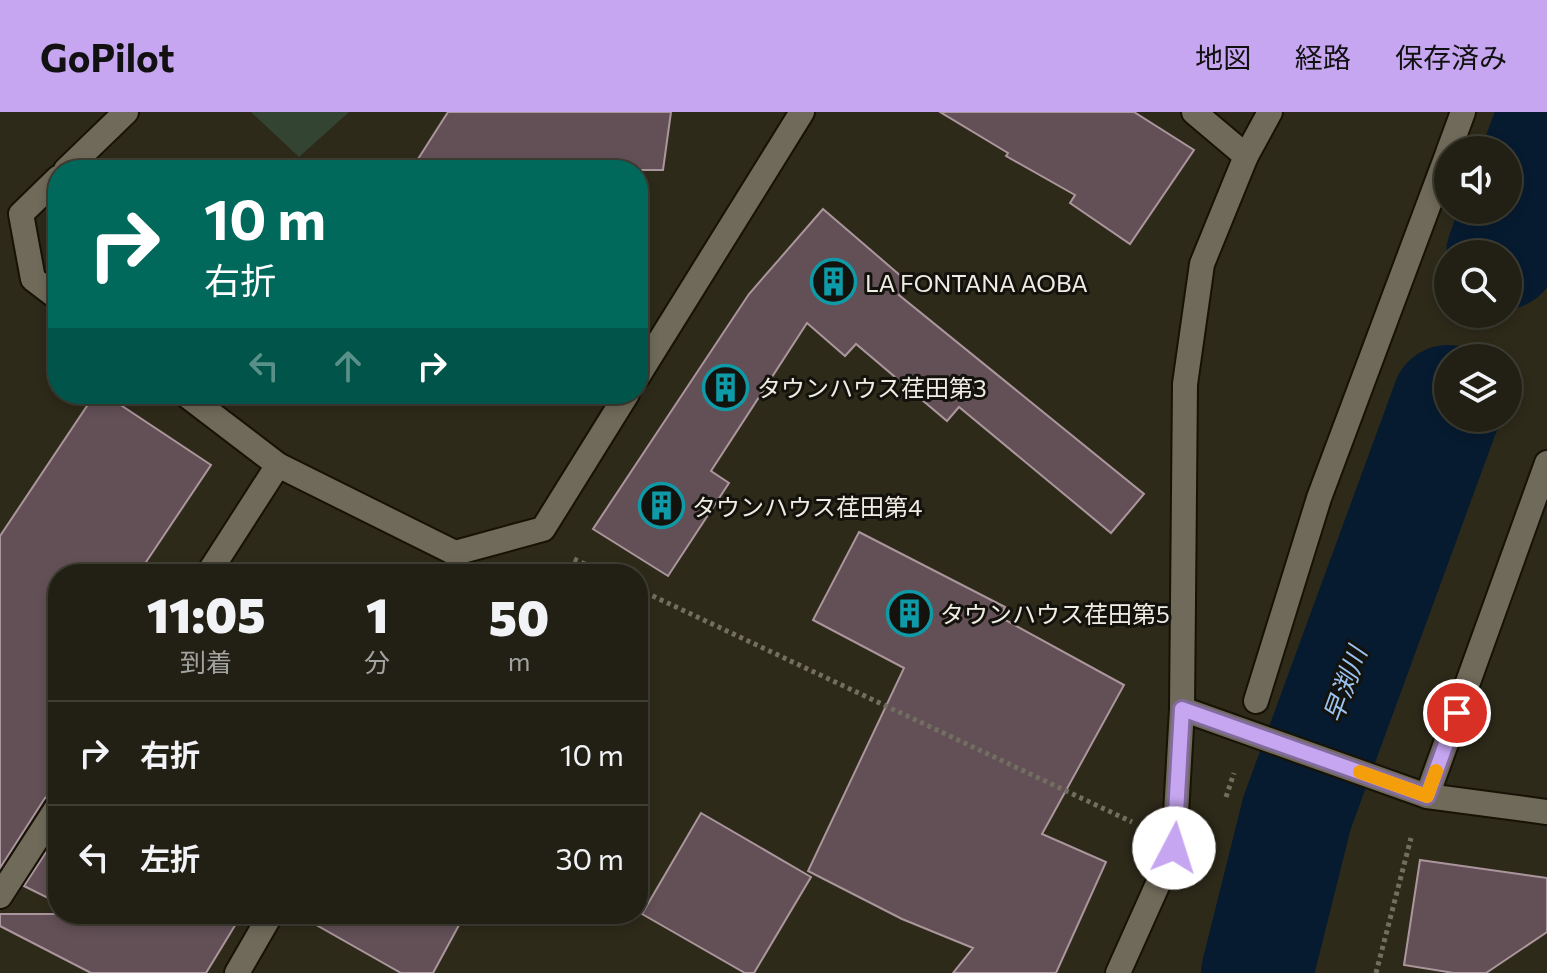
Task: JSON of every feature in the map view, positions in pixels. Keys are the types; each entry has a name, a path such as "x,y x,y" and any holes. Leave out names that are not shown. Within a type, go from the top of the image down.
{"street":[{"path":"76,160 126,112"},
{"path":"648,360 802,112"},
{"path":"1194,112 1246,156"},
{"path":"1118,973 1174,848 1182,709 1185,384 1202,264 1246,156 1270,112"},
{"path":"1454,136 1463,112"},
{"path":"48,188 21,214 33,279 48,290"},
{"path":"1256,701 1319,498 1434,189"},
{"path":"198,404 278,465 455,553 543,529 621,404"},
{"path":"1427,796 1547,463"},
{"path":"214,564 278,465"},
{"path":"1182,709 1427,796 1547,812"},
{"path":"0,896 48,822"},
{"path":"237,973 265,924"}],"path":[{"path":"648,594 1146,829"},
{"path":"1376,973 1402,864 1427,796"}],"green space":[{"path":"251,112 349,112 299,157"}],"building":[{"path":"448,112 671,112 663,170 648,170 648,160 417,160"},
{"path":"940,112 1134,112 1194,150 1130,244 1070,203 1075,195 1006,156 1008,153"},
{"path":"823,209 909,283 899,295 1144,494 1111,533 959,407 947,421 856,344 845,356 807,323 711,471 729,483 668,576 593,529 749,294"},
{"path":"88,404 119,404 211,465 145,564 48,564 48,796 0,868 0,536"},
{"path":"859,532 1005,607 1000,617 1124,685 1042,834 1106,862 1056,973 953,973 973,948 902,919 808,871 904,668 813,620"},
{"path":"701,813 811,877 754,973 745,973 648,917 648,904"},
{"path":"48,849 48,898 24,886"},
{"path":"1420,860 1547,878 1547,932 1486,973 1454,973 1404,965"},
{"path":"0,914 48,914 48,924 236,924 206,973 91,973 0,926"},
{"path":"315,924 460,924 433,973 401,973"}],"waterway":[{"name":"早渕川","path":"1507,240 1547,132"},
{"name":"早渕川","path":"1257,973 1297,813 1437,432"}],"slow traffic":[{"path":"1360,772 1427,796 1436,771"}],"place":[{"name":"LA FONTANA AOBA","path":"834,282"},
{"name":"タウンハウス荏田第3","path":"726,387"},
{"name":"タウンハウス荏田第4","path":"661,506"},
{"name":"タウンハウス荏田第5","path":"909,613"}],"route":[{"path":"1174,848 1182,709 1427,796 1457,713"}]}
